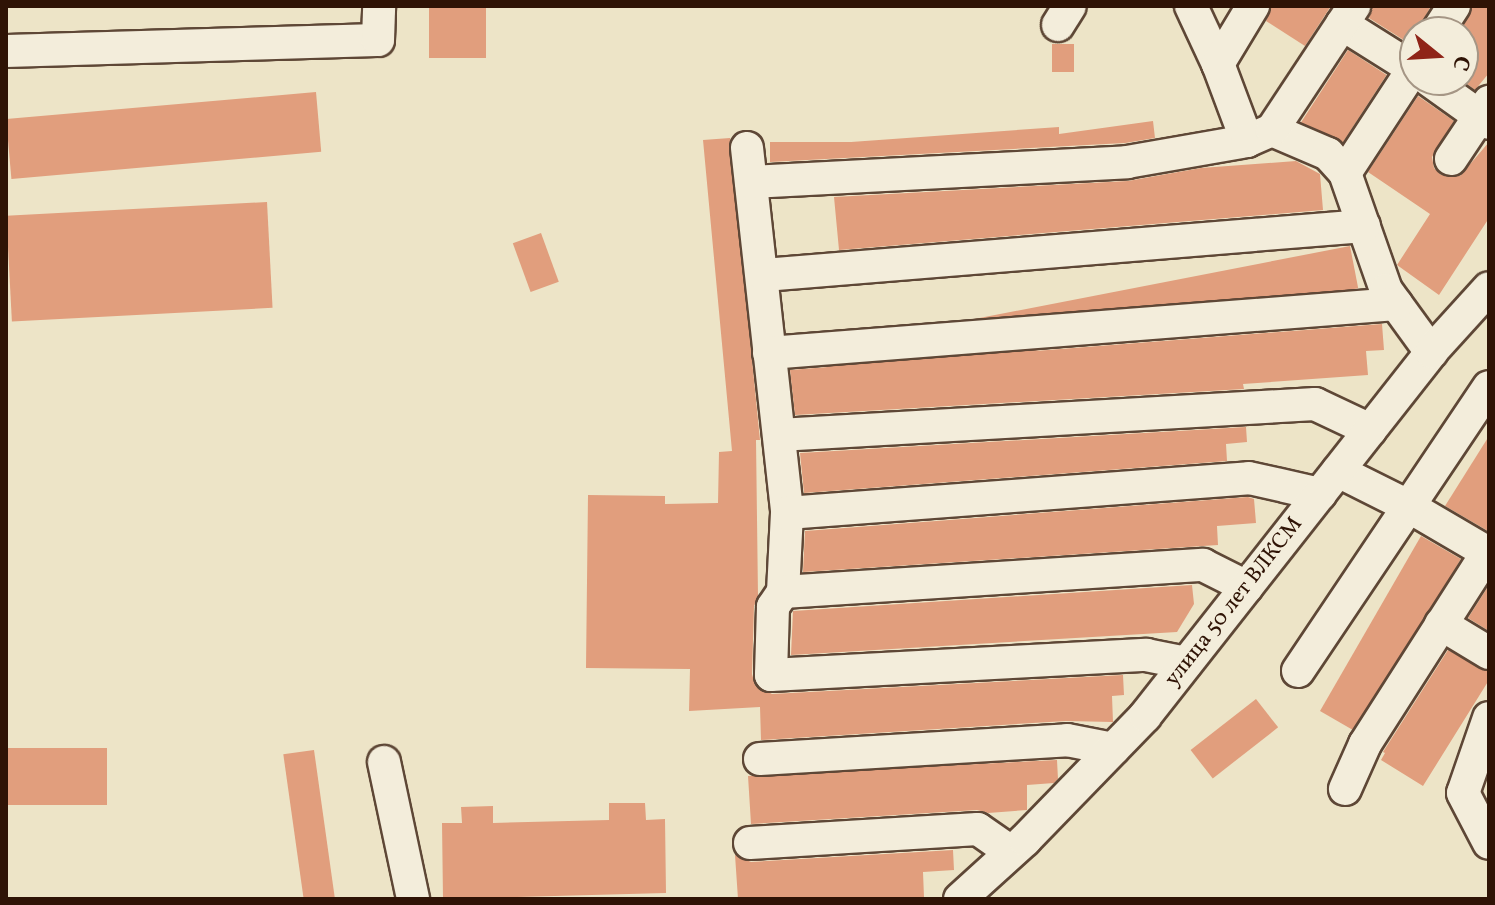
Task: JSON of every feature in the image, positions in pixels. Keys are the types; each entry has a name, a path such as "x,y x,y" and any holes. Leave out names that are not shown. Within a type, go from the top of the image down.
{"street":[{"path":"6,51 378,40 379,6"},
{"path":"1191,6 1218,64 1259,135"},
{"path":"1218,64 1253,6"},
{"path":"1259,135 1348,15 1399,56"},
{"path":"1345,173 1400,96"},
{"path":"1451,159 1486,113 1458,96"},
{"path":"751,182 1127,162 1259,135 1328,154 1345,173 1386,290 1431,352"},
{"path":"747,148 764,275 769,353 787,513 783,592 773,607 771,675 1146,655 1186,663"},
{"path":"764,275 1364,226"},
{"name":"улица 50 лет ВЛКСМ","path":"960,899 1113,749 1247,587 1431,352 1489,288"},
{"path":"769,353 1396,304"},
{"path":"1298,671 1489,387"},
{"path":"779,435 1315,404 1370,430"},
{"path":"787,513 1249,478 1329,483 1408,506 1488,552 1365,744 1345,789"},
{"path":"783,592 1203,565 1247,587"},
{"path":"1441,624 1489,653"},
{"path":"1489,718 1463,793 1489,843"},
{"path":"760,759 1067,740 1113,749"},
{"path":"384,762 413,899"},
{"path":"750,843 978,829 1011,852"}],"building":[{"path":"429,6 486,6 486,58 429,58"},
{"path":"1272,6 1331,6 1305,46 1266,21"},
{"path":"1373,6 1431,6 1425,16 1399,16 1399,37 1369,18"},
{"path":"1473,6 1489,6 1489,73 1479,85 1479,16 1468,16"},
{"path":"1052,44 1074,44 1074,72 1052,72"},
{"path":"1348,50 1387,75 1339,148 1301,123"},
{"path":"316,92 321,152 11,179 6,119"},
{"path":"1418,96 1454,121 1432,157 1434,168 1441,175 1460,176 1489,142 1489,218 1439,295 1397,265 1430,214 1368,172"},
{"path":"1153,121 1155,138 1125,143 770,162 770,142 851,142 1059,127 1059,134"},
{"path":"730,138 760,440 756,440 758,596 754,606 752,674 755,685 772,694 1123,675 1124,695 1112,696 1113,722 1066,721 761,740 760,707 689,711 690,669 586,668 588,495 665,496 665,504 718,503 719,452 732,451 703,140"},
{"path":"1296,161 1320,174 1323,210 839,250 834,197 1128,181 1201,168"},
{"path":"267,202 273,308 12,322 6,216"},
{"path":"541,233 559,282 531,292 513,243"},
{"path":"1350,246 1358,288 831,391 823,348"},
{"path":"1382,324 1384,350 1366,351 1368,375 1243,384 1244,389 795,415 790,370"},
{"path":"1246,427 1247,442 1226,444 1227,461 804,493 800,453"},
{"path":"1489,436 1489,531 1488,531 1445,506"},
{"path":"1248,497 1254,499 1256,523 1217,526 1218,545 803,572 805,531"},
{"path":"1421,536 1461,559 1360,734 1320,711"},
{"path":"1192,585 1194,604 1177,632 791,655 793,611"},
{"path":"1489,585 1489,631 1468,618"},
{"path":"1448,650 1489,672 1489,680 1423,786 1381,760 1383,752"},
{"path":"1256,699 1278,727 1213,778 1191,750"},
{"path":"6,748 107,748 107,805 6,805"},
{"path":"314,750 335,899 304,899 283,754"},
{"path":"1057,760 1058,779 1054,783 1027,785 1027,810 988,813 977,810 751,824 748,776"},
{"path":"609,803 645,803 646,820 665,819 666,893 443,899 442,823 462,823 461,807 493,806 493,823 609,820"},
{"path":"953,850 954,870 923,872 924,897 738,899 735,855 751,862"}]}
